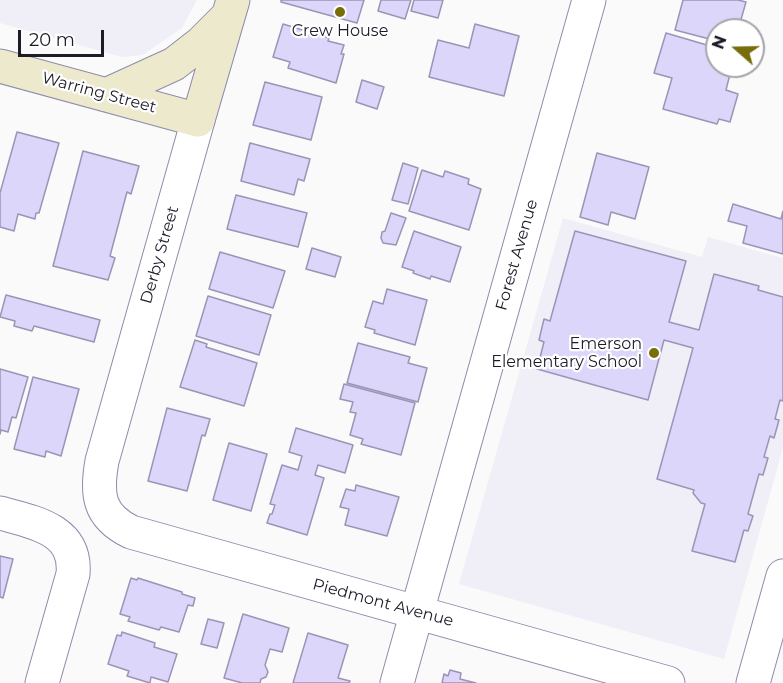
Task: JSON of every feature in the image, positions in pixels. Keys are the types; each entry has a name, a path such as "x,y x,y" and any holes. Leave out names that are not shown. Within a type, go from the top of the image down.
{"street":[{"name":"Forest Avenue","path":"397,683 589,0"},
{"path":"106,95 174,64 201,43 230,8"},
{"name":"Derby Street","path":"105,510 100,496 99,480 102,462 230,8"},
{"name":"Warring Street","path":"0,66 198,120"},
{"name":"Piedmont Avenue","path":"105,510 117,524 130,532 668,683"},
{"path":"0,513 43,526 63,540 72,557 73,574 42,683"},
{"path":"753,683 783,576"}],"shaded area":[{"path":"0,0 197,0 182,28 143,55 122,57 0,23"},
{"name":"Emerson Elementary School","path":"563,218 702,257 708,237 783,258 783,448 724,659 459,584"}],"building":[{"name":"Crew House","path":"281,0 364,0 357,23 281,2"},
{"path":"381,0 411,0 405,19 378,11"},
{"path":"414,0 443,0 438,18 411,11"},
{"path":"683,0 746,2 741,18 705,18 705,38 675,30"},
{"path":"283,24 344,45 341,54 344,54 336,83 288,68 290,62 273,57"},
{"path":"475,24 519,36 504,96 429,77 438,40 469,48"},
{"path":"666,33 705,44 705,78 729,78 726,90 738,94 730,122 719,119 717,124 663,109 672,78 654,73"},
{"path":"362,80 384,87 377,109 356,102"},
{"path":"265,82 322,97 311,140 253,125"},
{"path":"17,132 59,143 39,213 36,213 35,219 18,214 14,231 0,227 0,193"},
{"path":"250,143 310,159 304,181 298,179 294,195 241,181"},
{"path":"83,151 139,166 131,194 127,192 110,256 115,258 108,280 53,266"},
{"path":"597,153 649,167 635,219 611,212 608,225 580,217"},
{"path":"403,163 418,168 408,204 392,200"},
{"path":"422,170 443,177 445,171 469,179 468,184 481,189 469,230 409,211"},
{"path":"236,195 307,213 298,247 227,229"},
{"path":"733,204 781,219 783,211 783,254 743,243 747,226 728,221"},
{"path":"391,213 406,218 396,245 383,243 381,238"},
{"path":"414,231 461,247 450,282 431,276 430,279 402,267"},
{"path":"575,231 686,261 669,322 699,330 714,274 759,286 758,290 783,297 783,401 780,400 775,419 779,420 774,438 770,436 764,457 768,458 763,475 759,474 748,514 753,516 748,531 744,530 735,562 692,551 705,504 701,503 693,493 694,490 657,479 693,348 664,340 648,400 537,369 544,342 539,340 544,319 550,321"},
{"path":"312,248 341,257 335,277 306,269"},
{"path":"220,252 285,271 273,308 209,289"},
{"path":"387,289 427,300 415,345 374,333 375,330 365,327 373,301 383,304"},
{"path":"6,295 100,320 94,342 34,326 32,331 14,326 15,321 0,317"},
{"path":"208,296 271,315 259,355 196,336"},
{"path":"195,340 207,344 206,347 257,363 244,406 180,387"},
{"path":"358,343 410,357 408,363 427,368 418,402 347,383"},
{"path":"0,369 28,377 16,418 12,417 8,432 1,430 0,434"},
{"path":"33,377 79,389 61,456 46,451 45,457 14,449"},
{"path":"344,384 415,403 401,455 361,444 363,439 350,435 356,413 350,412 353,402 340,399"},
{"path":"167,408 210,419 205,436 202,435 187,491 148,481"},
{"path":"296,428 353,445 345,473 318,465 315,475 324,478 307,535 267,523 275,505 270,504 282,465 298,470 302,456 289,452"},
{"path":"229,443 267,454 251,511 213,500"},
{"path":"356,485 399,497 387,536 345,525 349,509 340,507 346,489 355,491"},
{"path":"0,556 13,559 3,598 0,597"},
{"path":"131,578 137,580 138,578 195,598 193,606 188,605 179,632 161,627 159,630 128,621 130,617 120,614"},
{"path":"243,614 289,628 282,652 270,649 265,665 268,672 260,683 242,683 224,678"},
{"path":"208,619 224,623 217,648 201,644"},
{"path":"122,632 155,643 154,647 177,654 168,682 151,677 150,683 127,676 129,671 108,664 117,635 121,636"},
{"path":"308,633 348,645 338,678 350,681 349,683 293,683"},
{"path":"450,670 461,673 460,679 476,683 442,683 444,674 448,676"}],"place":[{"name":"Crew House","path":"340,12"},
{"name":"Emerson Elementary School","path":"654,353"}]}
